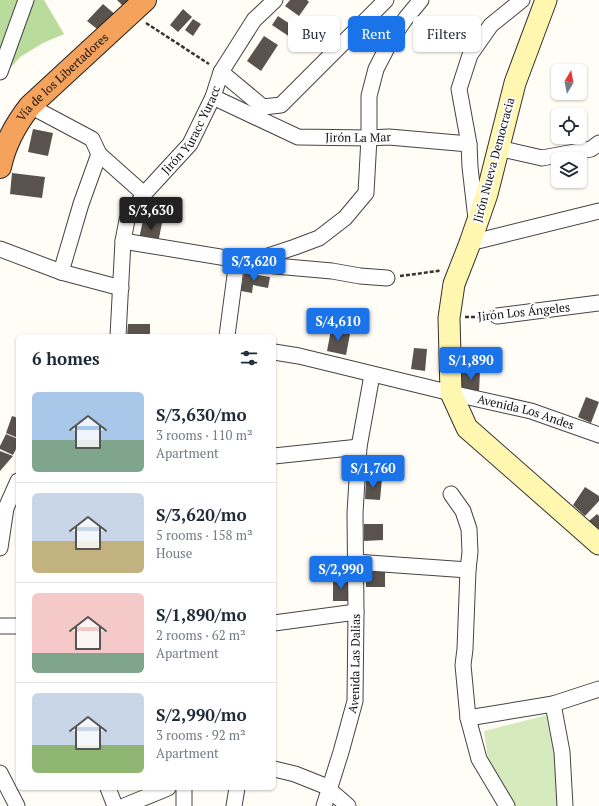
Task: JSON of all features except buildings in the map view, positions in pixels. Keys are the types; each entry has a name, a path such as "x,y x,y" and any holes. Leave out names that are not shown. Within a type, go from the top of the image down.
{"highway":[{"name":"Vía de los Libertadores","path":"0,167 3,152 9,137 30,106 138,6"}],"street":[{"path":"0,72 26,0"},
{"name":"Jirón Yuracc Yuracc","path":"118,334 120,288 127,220 144,194 190,144 213,97 221,72 254,20 275,0"},
{"path":"221,72 263,107 280,105 386,0"},
{"path":"243,261 295,248 319,238 345,218 366,193 369,138 369,96 376,70 392,38 421,0"},
{"path":"522,0 491,25 470,55 459,89 469,144 473,234 599,211"},
{"name":"Jirón Nueva Democracia","path":"451,393 449,318 454,284 487,194 515,83 546,0"},
{"name":"Jirón La Mar","path":"213,97 253,114 298,137 389,137 469,144"},
{"path":"30,106 92,139 99,154 144,194"},
{"path":"498,148 542,158 591,149 599,143"},
{"path":"61,272 80,204 99,154"},
{"path":"124,241 275,266 388,278"},
{"path":"0,249 61,272 120,288"},
{"path":"227,334 243,261"},
{"name":"Jirón Los Ángeles","path":"497,316 599,303"},
{"name":"Avenida Los Andes","path":"276,352 298,356 372,375 531,411 599,436"},
{"name":"Avenida Las Dalias","path":"324,806 330,790 355,700 355,513 359,447 372,375"},
{"path":"451,393 467,428 599,544"},
{"path":"276,456 359,447"},
{"path":"0,548 6,508 12,487"},
{"path":"451,494 463,511 469,529 470,552 464,665 468,718 479,759 507,806"},
{"path":"356,562 468,570"},
{"path":"276,623 356,612"},
{"path":"0,626 16,626"},
{"path":"468,718 553,704 599,689"},
{"path":"553,704 562,752 566,806"},
{"path":"276,769 295,774 325,786 348,806"},
{"path":"0,773 17,806"},
{"path":"109,790 115,806"},
{"path":"133,804 164,790"},
{"path":"184,790 184,806"},
{"path":"234,806 236,790"}],"path":[{"path":"138,6 221,72"},
{"path":"388,278 438,272 443,267"},
{"name":"Jirón Los Ángeles","path":"449,318 497,316"}],"green space":[{"path":"0,0 44,0 64,34 43,43 20,57 0,80"},
{"path":"551,714 561,806 515,806 490,774 484,731"}]}
